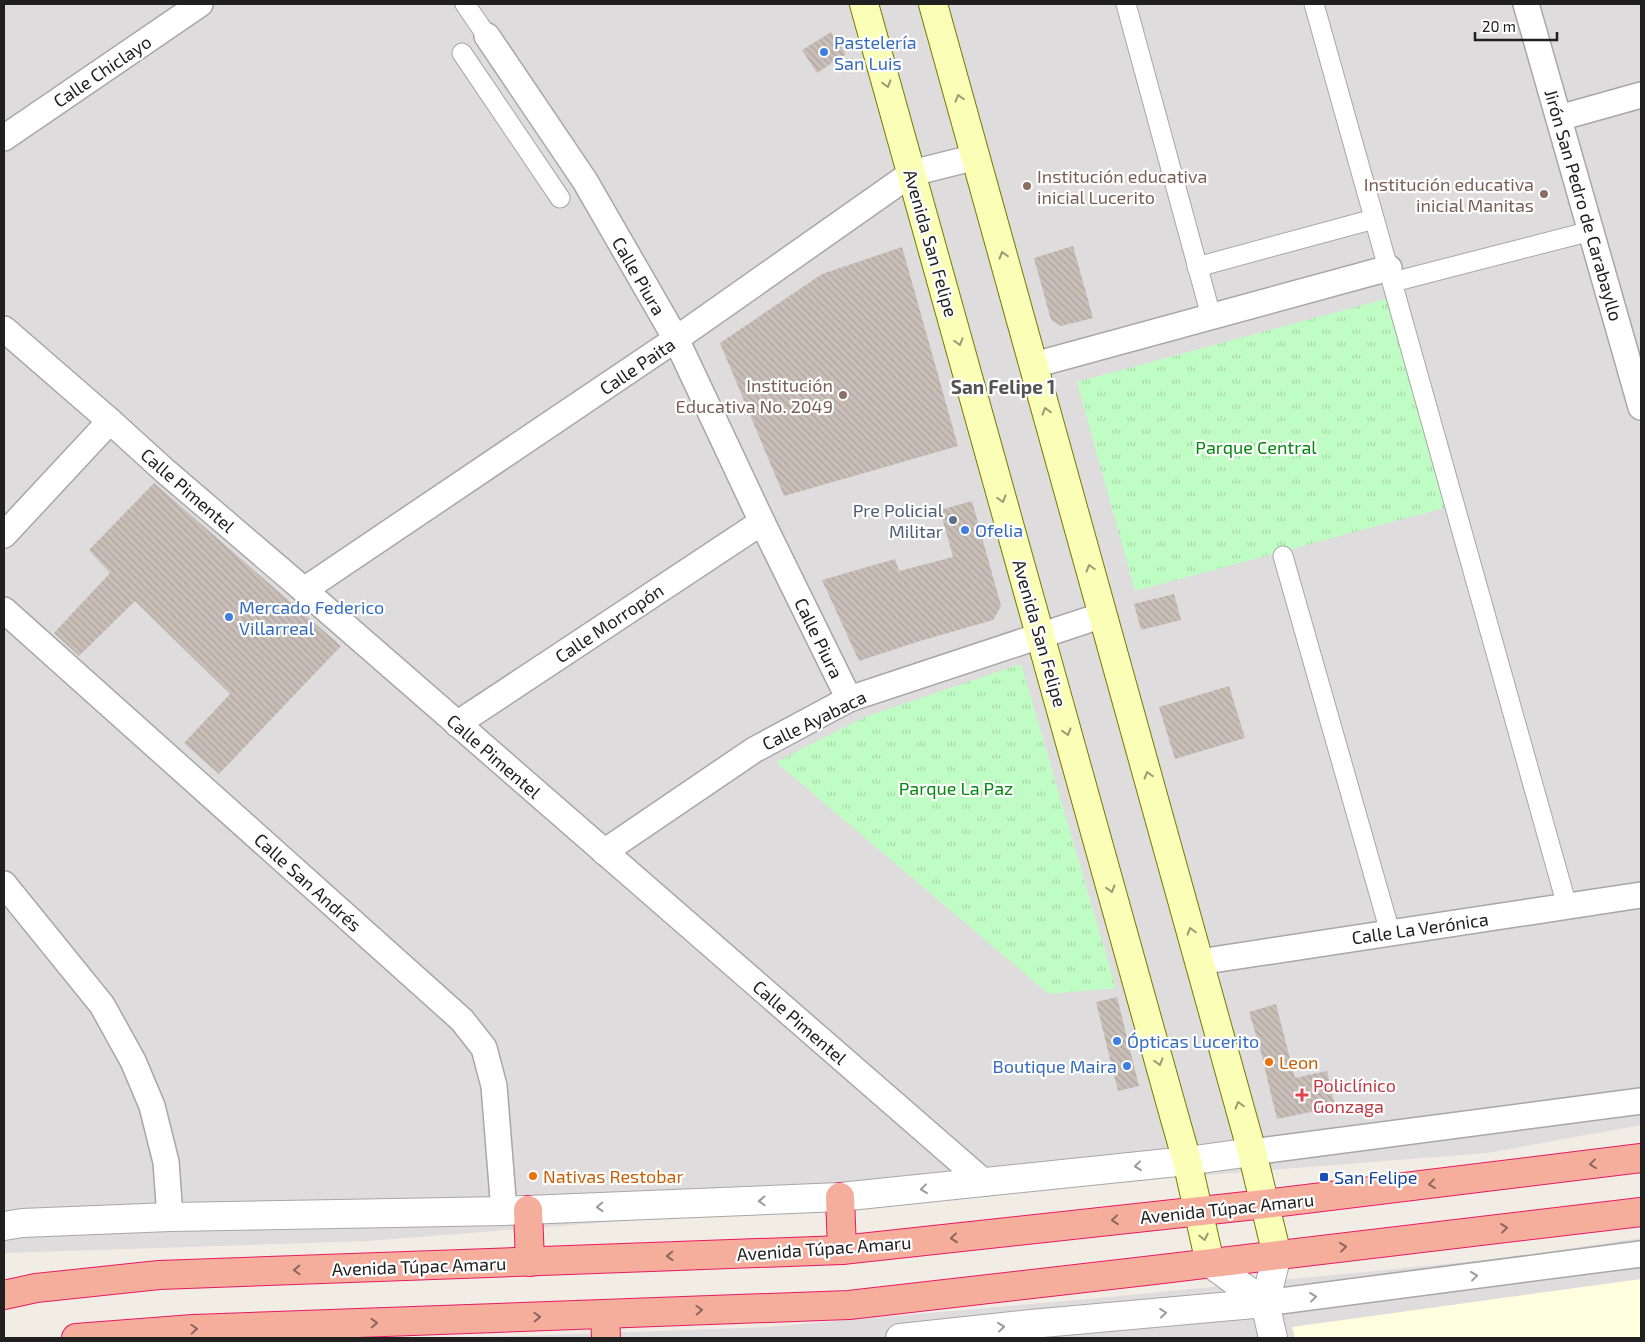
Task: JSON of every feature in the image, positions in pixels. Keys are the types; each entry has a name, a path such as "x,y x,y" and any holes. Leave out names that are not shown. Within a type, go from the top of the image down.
{"highway":[{"name":"Avenida Túpac Amaru","path":"4,1295 36,1288 159,1275 842,1250 1265,1204 1641,1158"},
{"path":"840,1197 842,1250"},
{"path":"516,1211 530,1262"},
{"path":"76,1338 194,1329 341,1331 605,1326 849,1305 1641,1212"}],"main road":[{"name":"Avenida San Felipe","path":"864,4 1187,1161 1210,1264"},
{"path":"933,4 1200,962 1252,1152 1277,1255"}],"street":[{"name":"Calle Chiclayo","path":"4,138 200,4"},
{"name":"Calle Piura","path":"465,4 585,181 676,339 762,522 849,699"},
{"path":"1126,4 1211,316"},
{"path":"1314,4 1567,906"},
{"name":"Jirón San Pedro de Carabayllo","path":"1526,4 1641,407"},
{"path":"462,53 560,198"},
{"path":"1559,118 1641,94"},
{"name":"Calle Paita","path":"304,590 676,339 912,173 976,157"},
{"path":"1197,267 1374,219"},
{"path":"1034,365 1211,316 1591,231"},
{"name":"Calle Pimentel","path":"4,329 165,471 985,1182"},
{"path":"4,535 110,421"},
{"name":"Calle Morropón","path":"457,724 762,522"},
{"path":"1283,556 1390,932"},
{"name":"Calle San Andrés","path":"4,610 462,1020 484,1048 494,1086 516,1211"},
{"name":"Calle Ayabaca","path":"604,852 754,750 849,699 1103,615"},
{"path":"4,884 102,1005 133,1061 152,1106 166,1162 170,1217"},
{"name":"Calle La Verónica","path":"1200,962 1641,895"},
{"path":"4,1226 22,1223 170,1217 516,1211 840,1197 1187,1161 1641,1101"},
{"path":"900,1338 1033,1331 1641,1254"},
{"path":"1273,1338 1265,1303 1277,1255"},
{"path":"1210,1264 1265,1303"}],"shaded area":[{"path":"4,4 1641,4 1641,1125 1487,1153 368,1241 4,1253"},
{"path":"1641,1238 1641,1338 463,1338 768,1327 1089,1299 1498,1259"},
{"path":"1641,1279 1641,1338 1295,1338 1292,1327"}],"green space":[{"name":"Parque Central","path":"1393,297 1451,506 1135,591 1077,382"},
{"name":"Parque La Paz","path":"1021,664 1116,988 1049,994 776,762 865,717"}],"building":[{"name":"Pastelería San Luis","path":"831,32 846,54 817,73 802,50"},
{"path":"1073,246 1093,318 1061,326 1051,320 1034,258"},
{"name":"Institución Educativa No. 2049","path":"902,247 958,446 784,496 720,343 822,274"},
{"name":"Mercado Federico Villarreal","path":"154,483 341,646 219,774 184,743 230,694 135,601 79,656 54,633 110,573 89,550"},
{"path":"972,501 1001,606 993,620 859,661 822,580 895,559 899,571 953,557 940,510"},
{"path":"1174,594 1181,620 1141,630 1134,604"},
{"path":"1229,686 1245,738 1175,759 1159,707"},
{"path":"1117,997 1139,1086 1118,1091 1096,1002"},
{"path":"1276,1004 1295,1078 1327,1071 1335,1107 1277,1119 1260,1048 1249,1012"}],"place":[{"name":"Pastelería San Luis","path":"824,52"},
{"name":"Institución educativa inicial Lucerito","path":"1027,186"},
{"name":"Institución educativa inicial Manitas","path":"1544,194"},
{"name":"Institución Educativa No. 2049","path":"843,395"},
{"name":"Pre Policial Militar","path":"953,520"},
{"name":"Ofelia","path":"965,530"},
{"name":"Mercado Federico Villarreal","path":"229,617"},
{"name":"Ópticas Lucerito","path":"1117,1041"},
{"name":"Leon","path":"1269,1062"},
{"name":"Boutique Maira","path":"1127,1066"},
{"name":"Policlínico Gonzaga","path":"1302,1095"},
{"name":"Nativas Restobar","path":"533,1176"},
{"name":"San Felipe","path":"1324,1177"}],"district":[{"name":"San Felipe 1","path":"1003,386"}]}
